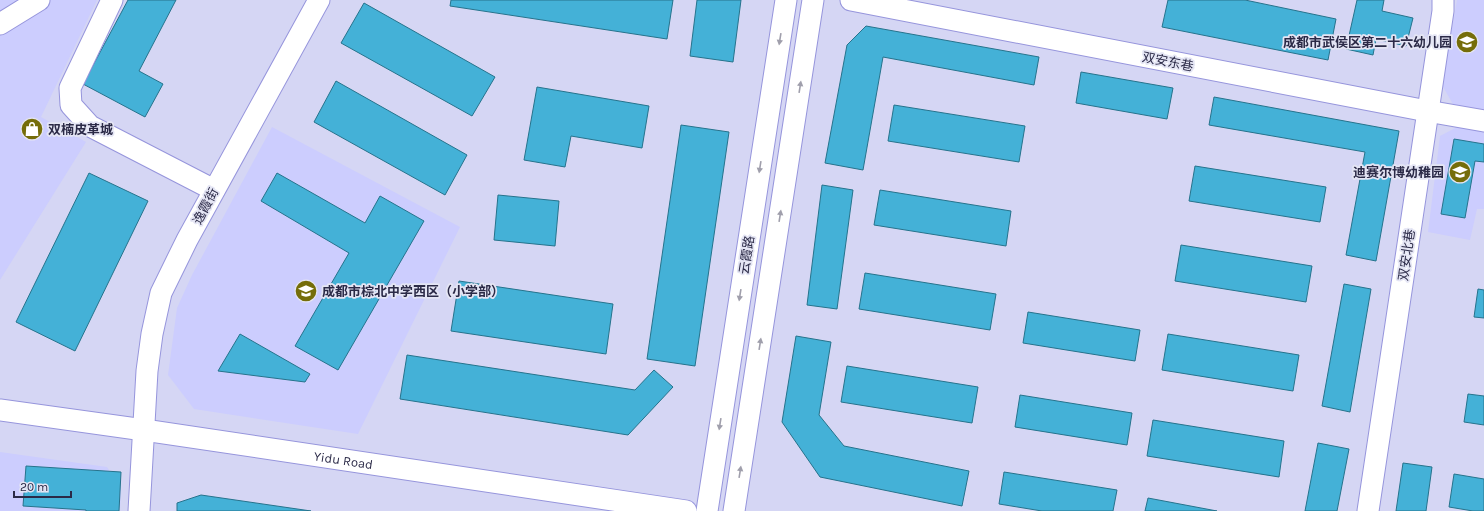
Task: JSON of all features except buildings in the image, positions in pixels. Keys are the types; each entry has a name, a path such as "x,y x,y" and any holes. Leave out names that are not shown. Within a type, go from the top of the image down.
{"street":[{"path":"0,24 38,0"},
{"path":"112,0 70,88 71,105 90,126 214,190"},
{"name":"逸霞街","path":"138,511 147,370 152,334 161,292 187,240 318,0"},
{"name":"云霞路","path":"707,511 786,0"},
{"path":"734,511 813,0"},
{"name":"双安东巷","path":"851,0 1484,121"},
{"name":"双安北巷","path":"1368,511 1443,12 1443,0"},
{"name":"Yidu Road","path":"0,410 686,511"}],"shaded area":[{"name":"双楠皮革城","path":"0,0 97,0 41,117 86,142 0,280"},
{"name":"成都市武侯区第二十六幼儿园","path":"1457,0 1484,0 1484,111 1454,106 1442,85"},
{"name":"迪赛尔博幼稚园","path":"1459,126 1484,132 1484,209 1477,209 1470,240 1428,232 1440,136"},
{"name":"成都市棕北中学西区（小学部）","path":"272,127 460,227 358,434 194,409 168,375 177,308 192,275"},
{"path":"0,452 107,467 121,489 120,511 0,511"}],"place":[{"name":"成都市武侯区第二十六幼儿园","path":"1467,42"},
{"name":"双楠皮革城","path":"32,129"},
{"name":"迪赛尔博幼稚园","path":"1460,172"},
{"name":"成都市棕北中学西区（小学部）","path":"306,291"}]}
